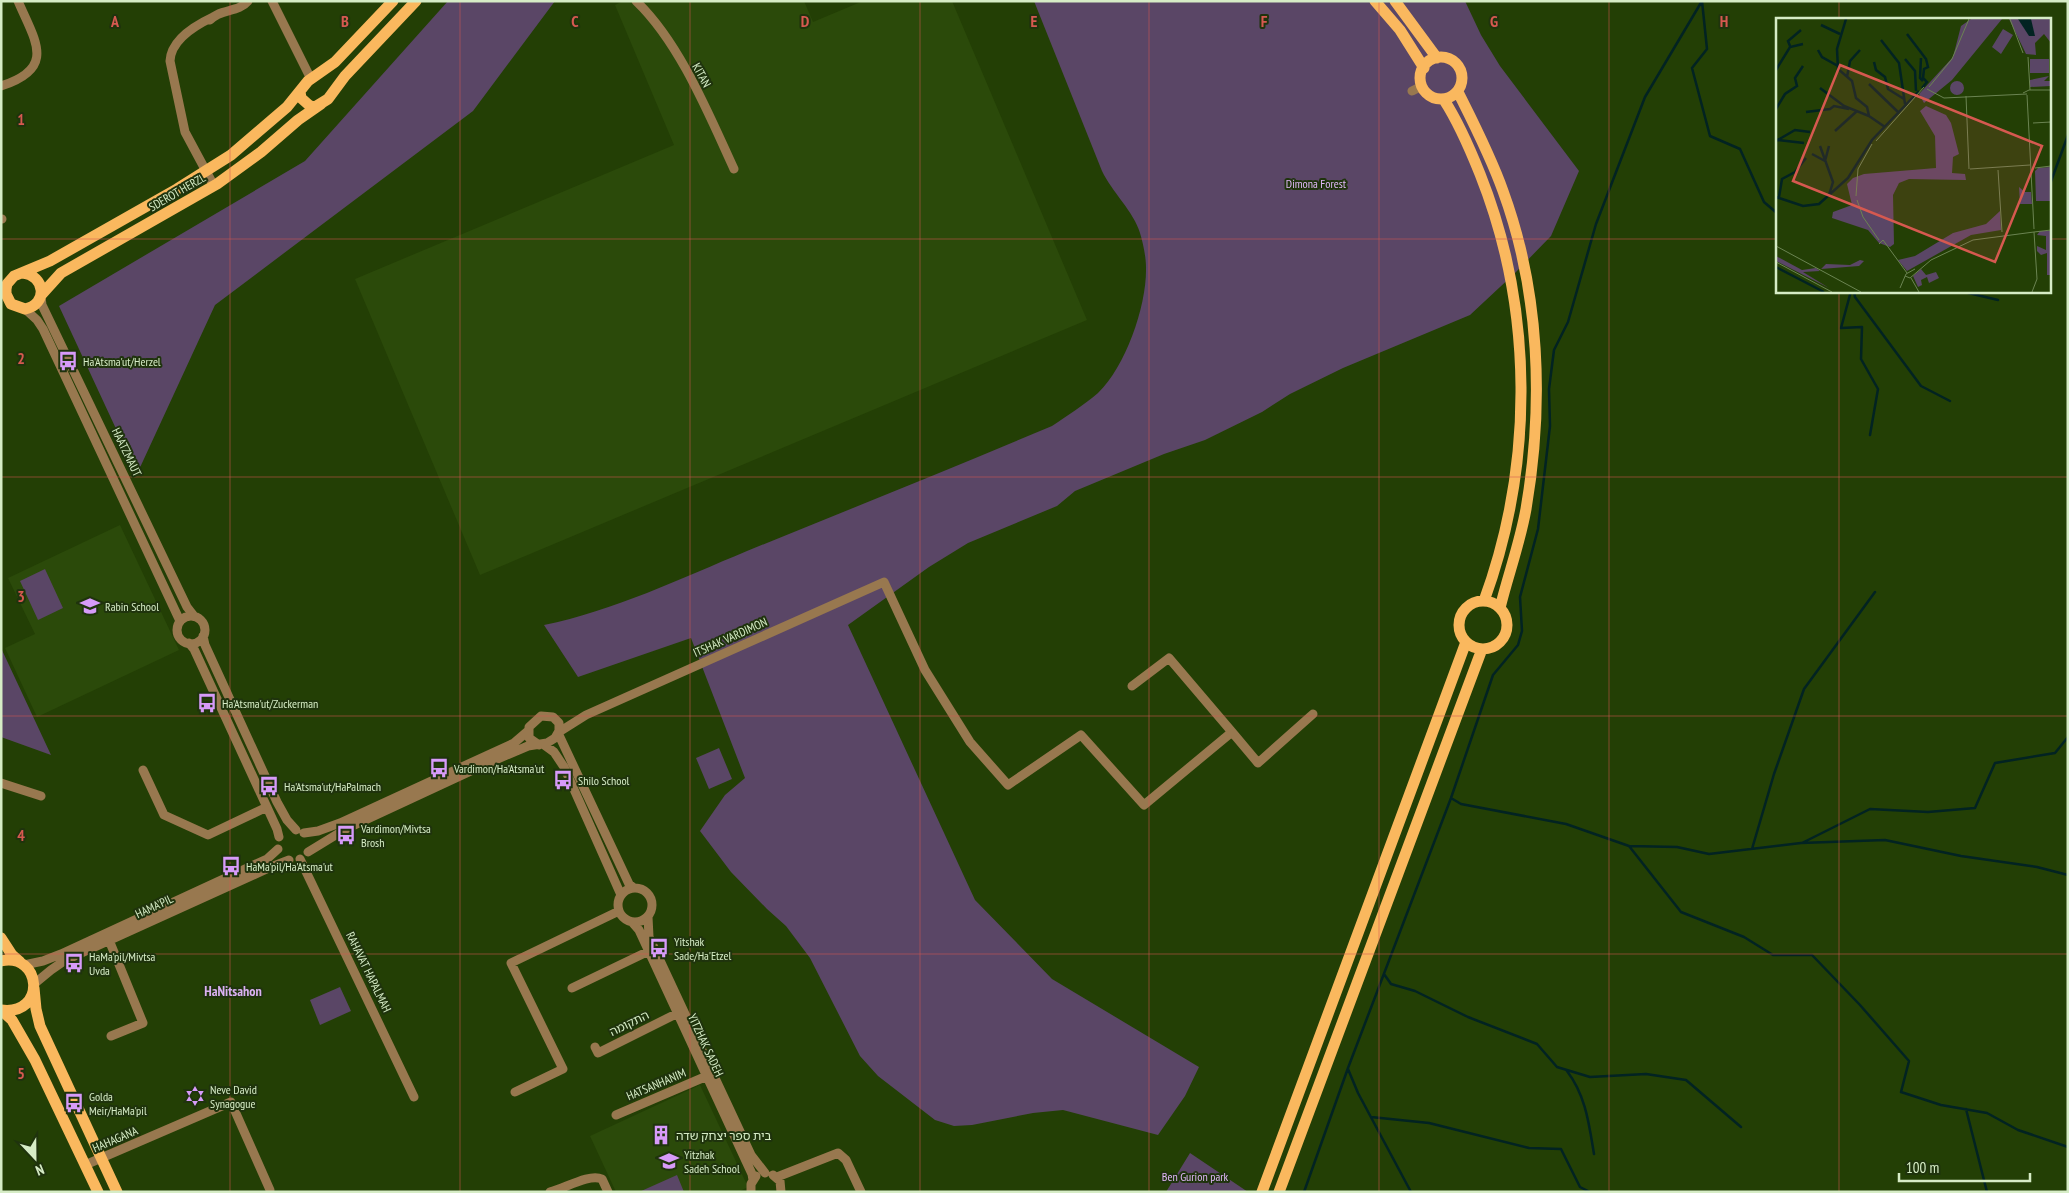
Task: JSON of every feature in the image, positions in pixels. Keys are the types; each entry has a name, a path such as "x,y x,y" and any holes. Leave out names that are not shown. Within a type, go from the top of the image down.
{"main road":[{"path":"393,1 335,62 315,76 300,92 301,98 310,106 315,107 328,99 345,76 416,1"},
{"path":"1375,1 1400,30 1424,68"},
{"path":"1394,1 1437,58"},
{"path":"1437,58 1452,60 1458,66 1462,80 1458,92 1444,100 1431,97 1417,89 1424,68 1437,58"},
{"path":"315,76 325,74 333,80 334,90"},
{"name":"SDEROT HERZL","path":"22,273 50,261 206,172 269,124 300,92"},
{"path":"1458,92 1484,144 1504,192 1524,265 1534,339 1536,400 1532,466 1520,535 1500,608"},
{"path":"1444,100 1462,132 1489,197 1508,268 1519,341 1521,400 1517,465 1504,540 1484,601"},
{"name":"SDEROT HERZL","path":"41,296 61,273 214,186 261,152 298,120 321,104"},
{"path":"1,308 20,308 34,306 41,296 40,283 37,279 22,273 6,283 6,294 11,304 20,308"},
{"path":"1484,601 1500,608 1507,622 1503,638 1497,644 1482,648 1466,642 1459,630 1461,615 1470,604 1484,601"},
{"path":"1262,1192 1466,642"},
{"path":"1279,1192 1482,648"},
{"path":"1,938 12,955 32,974 40,1026 117,1192"},
{"path":"1,961 14,960 23,964"},
{"path":"2,1010 20,1009 27,1004 32,996 34,986"},
{"path":"2,1010 12,1020 35,1060 98,1192"}],"street":[{"path":"1,86 17,80 30,72 36,62 38,53 18,1"},
{"path":"214,186 185,132 170,58 181,45 216,15 242,7 248,1"},
{"path":"272,1 315,76"},
{"name":"KITAN","path":"636,1 672,47 699,95 734,169"},
{"path":"216,15 221,2"},
{"name":"HAATZMAUT","path":"41,296 42,305 187,607 194,616"},
{"name":"HAATZMAUT","path":"20,308 37,320 43,329 180,622"},
{"name":"ITSHAK VARDIMON","path":"559,733 586,715 884,582 925,670 970,742 1008,785 1081,735 1144,805 1232,732"},
{"path":"189,643 198,642 205,631 203,623 194,616 188,616 180,622 178,635 194,649 278,829 278,849 281,856 289,860 300,860 308,852 344,830 519,750 541,745 555,738 559,733"},
{"path":"203,636 204,645 277,802 287,820 309,842 308,852"},
{"path":"1132,686 1169,658 1258,764 1313,714"},
{"path":"279,837 285,832 318,831 340,823 514,743 541,716 549,715 557,721 559,733 629,884 634,888"},
{"name":"ITSHAK VARDIMON","path":"557,721 586,715"},
{"path":"528,731 529,738 554,752 564,767 621,895"},
{"path":"143,770 164,815 208,835 267,807"},
{"path":"1,783 41,796"},
{"name":"HAMA'PIL","path":"23,964 43,961 61,954 267,859 278,849"},
{"name":"HAMA'PIL","path":"34,986 64,961 271,866 289,860"},
{"name":"RAHAVAT HAPALMAH","path":"300,860 414,1097"},
{"path":"634,888 641,889 650,896 652,906 648,917 639,922 632,922 623,918 619,911 618,902 621,895 634,888"},
{"path":"515,1092 563,1069 511,963 619,911"},
{"name":"YITZHAK SADEH","path":"648,917 649,936 751,1155 765,1173"},
{"name":"YITZHAK SADEH","path":"632,922 639,930 678,1013 752,1174 753,1180"},
{"path":"109,940 143,1023 111,1036"},
{"path":"572,988 648,951"},
{"name":"התקומה","path":"595,1047 598,1053 678,1013"},
{"name":"HATSANHANIM","path":"616,1115 707,1076"},
{"name":"HAHAGANA","path":"85,1165 231,1102 270,1190"},
{"path":"777,1177 838,1153 846,1160 861,1192"},
{"path":"751,1192 753,1180 758,1175 765,1173 773,1174 777,1177 781,1186 781,1192"},
{"path":"550,1192 592,1176 602,1179 608,1192"}],"shaded area":[{"path":"623,1 804,1 813,22 863,1 952,1 1087,320 480,575 355,279 674,145 615,5"},
{"name":"Rabin School","path":"120,525 179,650 37,717 5,648 35,634 8,578"},
{"name":"Yitzhak Sadeh School","path":"700,1085 748,1187 738,1192 616,1192 590,1136"}],"green space":[{"path":"448,1 555,1 473,111 215,305 137,474 59,306 305,161"},
{"name":"Dimona Forest","path":"1034,1 1465,1 1481,35 1500,66 1579,171 1551,236 1470,315 1343,368 1290,394 1262,412 1205,440 1164,454 1075,491 1057,506 968,543 929,567 848,625 975,900 1052,979 1199,1067 1185,1096 1158,1135 1063,1110 1033,1113 972,1125 954,1126 935,1120 878,1076 860,1056 810,958 786,926 731,872 700,831 725,795 745,778 691,638 578,677 544,625 596,611 647,593 1052,426 1098,393 1108,381 1126,351 1139,316 1145,282 1146,263 1144,250 1140,233 1133,217 1102,171"},
{"path":"45,569 63,608 38,620 20,581"},
{"path":"1,648 51,755 1,737"},
{"path":"719,748 732,779 709,789 696,758"},
{"path":"340,987 351,1011 320,1025 310,1000"},
{"name":"Ben Gurion park","path":"1190,1153 1248,1192 1166,1192"},
{"path":"677,1175 684,1192 639,1192"}],"waterway":[{"path":"1702,1 1707,49 1692,68 1710,136 1740,149 1764,202 1776,212"},
{"path":"1304,1192 1348,1068 1451,798 1493,675 1518,645 1522,631 1520,597 1538,529 1550,426 1549,389 1554,350 1568,322 1596,224 1645,97 1702,1"},
{"path":"2052,179 2068,135"},
{"path":"1851,292 1841,328 1862,327 1861,359 1878,389 1870,435"},
{"path":"1854,292 1855,297 1921,386 1950,401"},
{"path":"1964,292 1998,300"},
{"path":"1752,849 1774,774 1804,689 1875,592"},
{"path":"1802,843 1870,809 1928,812 1975,808 1995,763 2055,753 2068,737"},
{"path":"1451,798 1461,804 1566,824 1629,846 1681,912 1744,937 1773,955 1812,955 1860,1005 1909,1061 1901,1092 1941,1105 1987,1113 2018,1130 2068,1147"},
{"path":"1629,846 1677,847 1709,854 1801,843 1885,840 1961,856 2037,867 2068,875"},
{"path":"1384,974 1391,984 1415,991 1468,1017 1537,1044 1557,1067 1590,1077 1646,1074 1686,1080 1741,1127"},
{"path":"1348,1069 1358,1093 1411,1192"},
{"path":"1567,1071 1583,1100 1594,1154"},
{"path":"1966,1109 1987,1192"},
{"path":"1371,1117 1429,1123 1529,1148 1561,1149 1580,1187 1590,1192"}],"place":[{"name":"Ha'Atsma'ut/Herzel","path":"68,361"},
{"name":"Rabin School","path":"90,606"},
{"name":"Ha'Atsma'ut/Zuckerman","path":"207,703"},
{"name":"Vardimon/Ha'Atsma'ut","path":"439,768"},
{"name":"Shilo School","path":"563,780"},
{"name":"Ha'Atsma'ut/HaPalmach","path":"269,786"},
{"name":"Vardimon/Mivtsa Brosh","path":"346,835"},
{"name":"HaMa'pil/Ha'Atsma'ut","path":"231,866"},
{"name":"Yitshak Sade/Ha'Etzel","path":"659,948"},
{"name":"HaMa'pil/Mivtsa Uvda","path":"74,963"},
{"name":"Neve David Synagogue","path":"195,1096"},
{"name":"Golda Meir/HaMa'pil","path":"74,1103"},
{"name":"בית ספר יצחק שדה","path":"661,1135"},
{"name":"Yitzhak Sadeh School","path":"669,1161"}],"district":[{"name":"HaNitsahon","path":"233,991"}]}
